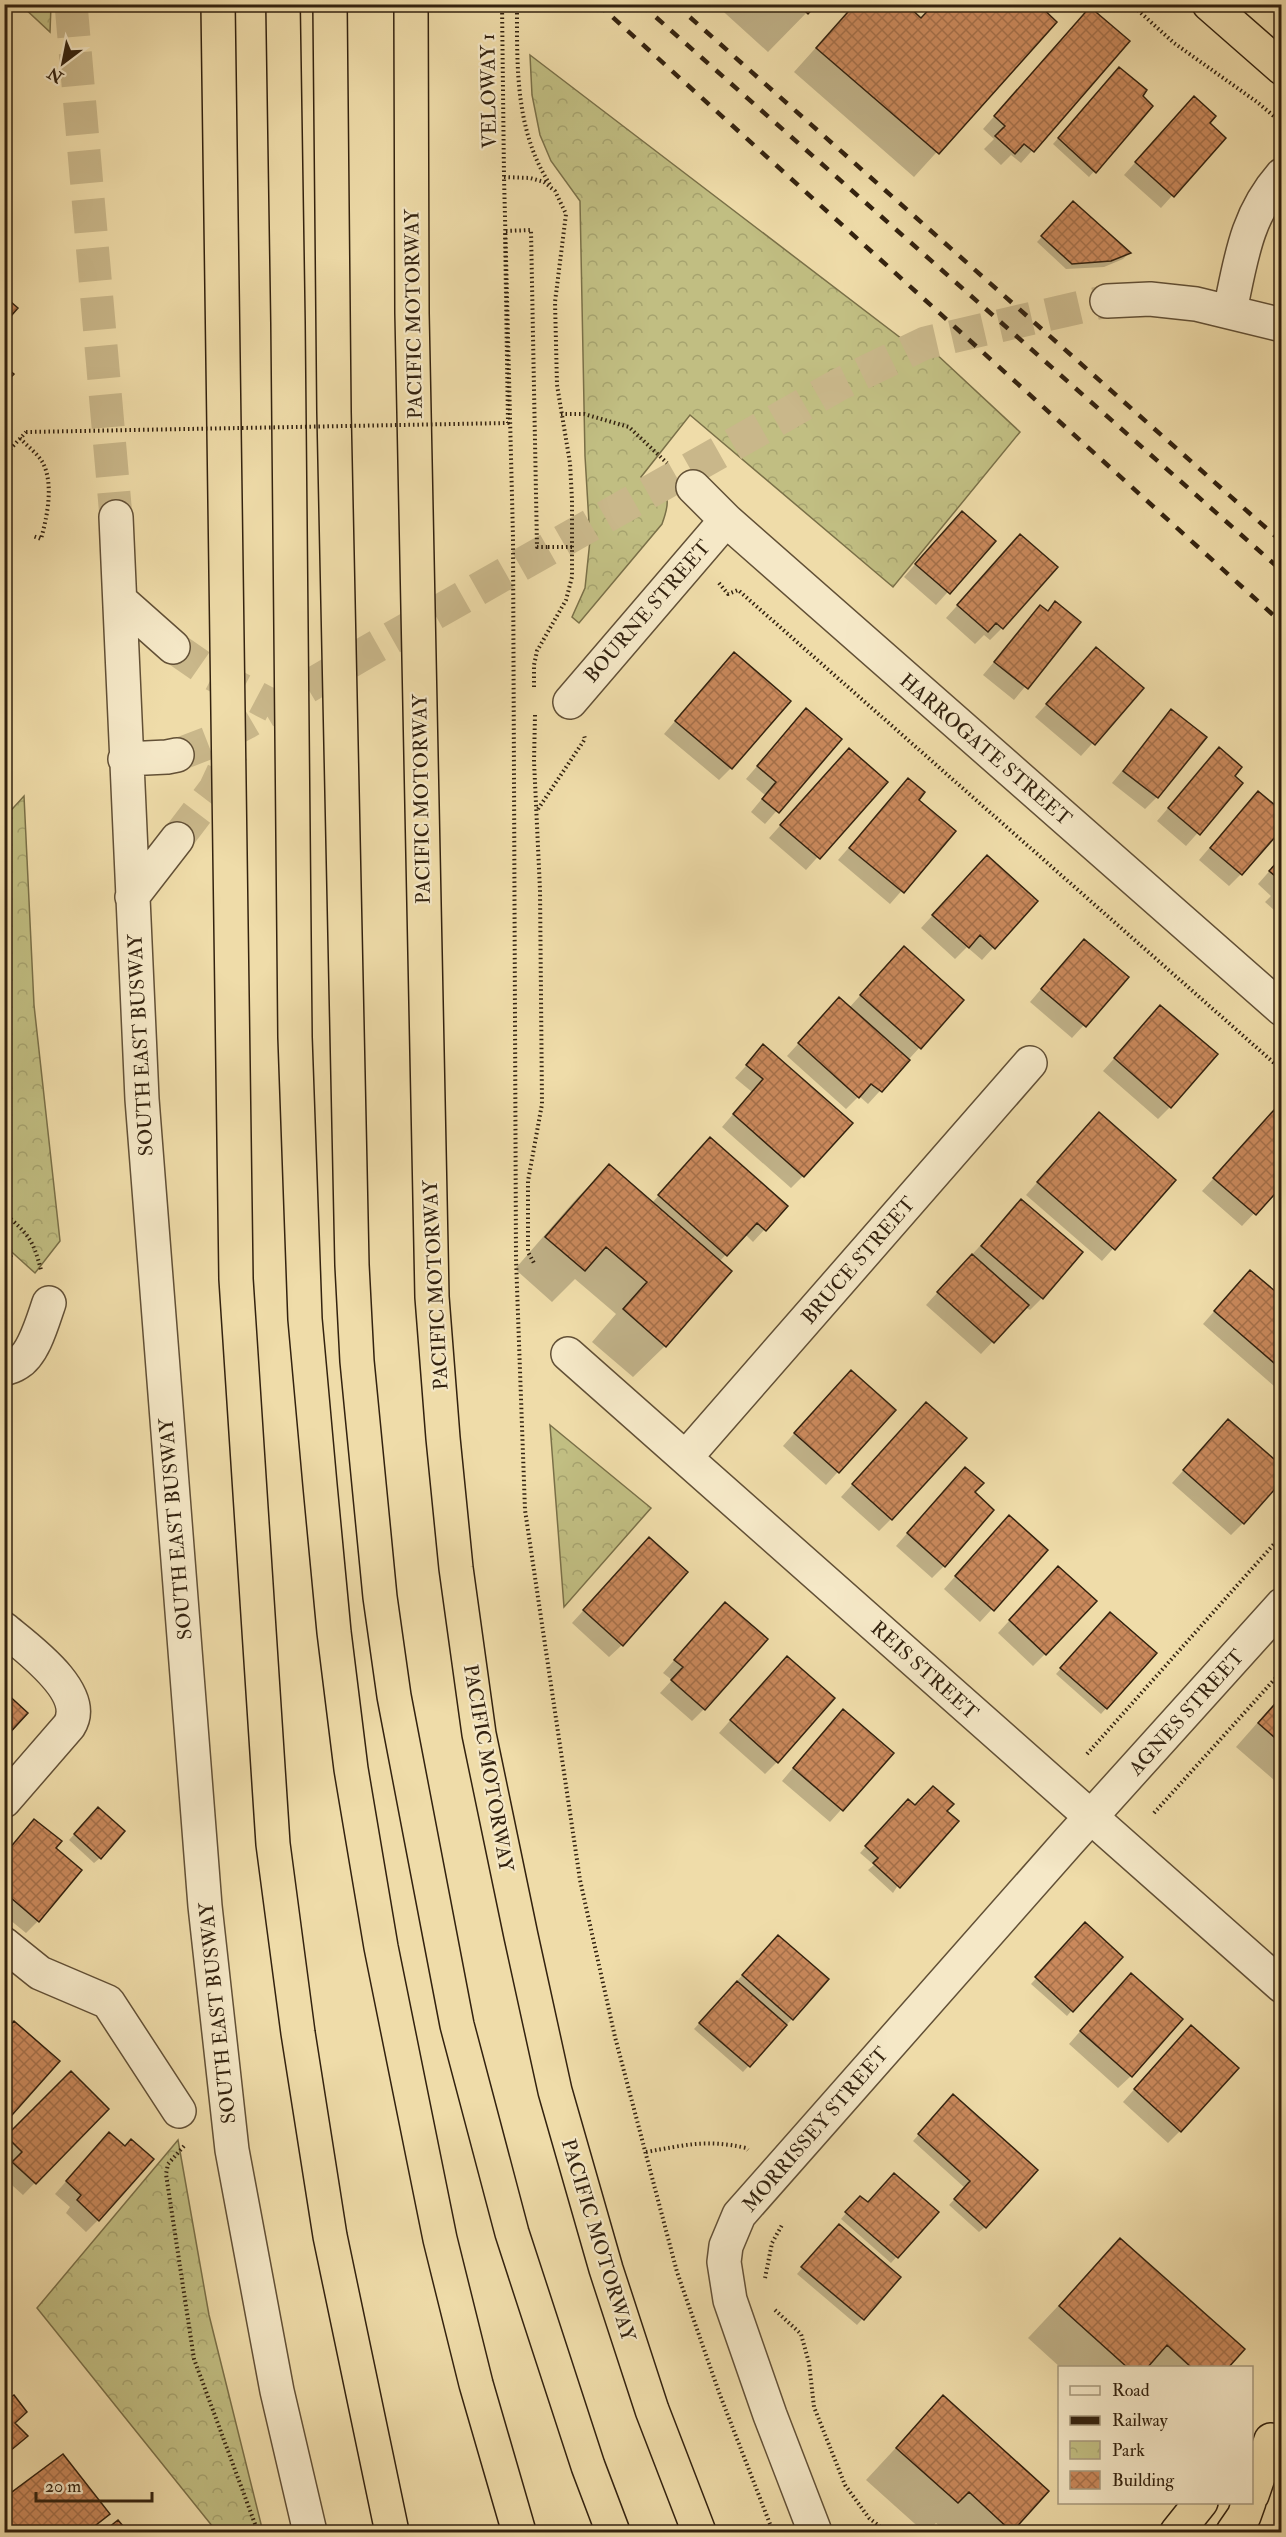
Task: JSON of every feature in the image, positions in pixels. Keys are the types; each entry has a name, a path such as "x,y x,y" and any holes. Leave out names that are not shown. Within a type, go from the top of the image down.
{"highway":[{"path":"218,4 236,1279 273,1844 298,2032 330,2236 392,2532"},
{"path":"283,4 295,1037 304,1318 334,1632 351,1769 381,1947 440,2239 476,2384 519,2532"},
{"path":"330,4 334,412 352,1265 367,1485 394,1696 457,2025 512,2233 588,2466 613,2532"},
{"name":"PACIFIC MOTORWAY","path":"411,4 412,325 432,1297 456,1568 479,1734 555,2091 606,2269 652,2410 699,2532"},
{"path":"1209,4 1281,68"},
{"path":"1253,2489 1268,2440"},
{"path":"1177,2532 1199,2504"},
{"path":"1233,2532 1244,2516 1248,2504"}],"street":[{"path":"1230,311 1250,226 1258,206 1281,175"},
{"path":"1107,301 1150,299 1230,311 1281,325"},
{"name":"HARROGATE STREET","path":"693,487 726,520 1281,1009"},
{"name":"SOUTH EAST BUSWAY","path":"116,517 142,1100 204,1906 232,2150 277,2391 310,2532"},
{"name":"BOURNE STREET","path":"570,702 726,520"},
{"path":"120,600 173,647"},
{"path":"125,759 177,755"},
{"path":"132,897 177,839"},
{"name":"BRUCE STREET","path":"686,1457 1030,1063"},
{"path":"4,1369 20,1363 27,1354 38,1334 49,1303"},
{"name":"REIS STREET","path":"568,1354 1281,1986"},
{"name":"AGNES STREET","path":"1091,1818 1281,1605"},
{"path":"4,1629 60,1681 70,1695 75,1712 69,1726 4,1801"},
{"name":"MORRISSEY STREET","path":"815,2532 770,2415 730,2300 723,2262 732,2230 739,2215 766,2184 1091,1818"},
{"path":"4,1944 39,1973 108,2002 179,2111"}],"path":[{"name":"VELOWAY 1","path":"502,4 504,177 530,178 544,183 555,191"},
{"path":"4,456 26,432 508,423 505,231 531,231 537,548 572,547 570,463 557,385 555,302 566,214 535,159 526,132 521,104 517,4"},
{"path":"1131,4 1174,43 1257,102 1281,123"},
{"path":"561,414 584,414 629,427 693,487"},
{"path":"20,438 43,463 49,482 43,530 40,539 33,536"},
{"path":"718,582 728,594 738,590 1281,1070"},
{"path":"535,1265 528,1252 528,1181 542,1104 538,809 585,739 570,702"},
{"path":"4,1213 28,1235 35,1247 49,1303"},
{"path":"1087,1754 1281,1534"},
{"path":"1154,1813 1281,1671"},
{"path":"179,2111 187,2137 183,2148 168,2164 166,2174 194,2359 258,2532"},
{"path":"646,2152 679,2145 719,2142 746,2148 766,2184"},
{"path":"764,2284 772,2243 782,2225 779,2218"},
{"path":"771,2302 775,2312 801,2334 809,2363 814,2407 845,2485 870,2518 887,2532"}],"green space":[{"path":"21,5 51,5 50,32"},
{"path":"530,55 927,358 933,351 1020,432 893,587 690,415 641,477 665,495 667,505 662,524 579,623 572,617 585,588 590,540 585,456 580,201 551,161 540,135 532,95"},
{"path":"24,796 34,1005 60,1241 35,1273 4,1245 4,818"},
{"path":"550,1425 651,1508 564,1607"},
{"path":"178,2140 209,2315 263,2532 217,2532 37,2308"}],"building":[{"path":"798,4 817,4 808,14"},
{"path":"855,4 909,4 908,6 921,18 934,4 1038,4 1057,22 939,154 816,48"},
{"path":"1090,7 1130,41 1034,152 1024,144 1015,154 995,136 1005,126 994,116"},
{"path":"1119,67 1147,90 1143,96 1153,106 1096,173 1058,138"},
{"path":"1194,96 1216,116 1210,123 1226,138 1174,197 1135,162"},
{"path":"1073,201 1131,253 1111,261 1072,264 1041,236"},
{"path":"4,296 18,308 4,324"},
{"path":"4,366 14,374 4,384"},
{"path":"962,511 996,541 950,594 915,564"},
{"path":"1020,534 1058,567 1003,629 996,623 988,632 957,605"},
{"path":"1055,601 1081,622 1028,689 994,662 1040,605 1048,611"},
{"path":"1096,647 1144,688 1095,745 1046,704"},
{"path":"734,652 791,701 732,769 675,721"},
{"path":"806,708 842,739 779,813 762,799 776,782 757,766"},
{"path":"1171,709 1207,737 1158,798 1123,771"},
{"path":"1219,747 1242,767 1235,776 1243,783 1200,835 1168,808"},
{"path":"849,748 888,782 820,859 780,825"},
{"path":"908,778 925,792 919,800 956,831 904,893 849,848"},
{"path":"1258,791 1282,811 1282,829 1242,875 1210,848"},
{"path":"987,855 1038,901 995,949 980,935 969,948 932,915"},
{"path":"1282,857 1282,882 1269,871"},
{"path":"1084,939 1129,977 1086,1027 1041,989"},
{"path":"904,946 964,1000 921,1049 860,995"},
{"path":"839,997 910,1060 882,1092 871,1084 859,1098 798,1043"},
{"path":"1160,1005 1218,1054 1171,1108 1114,1058"},
{"path":"763,1044 853,1123 804,1177 733,1114 763,1079 746,1065"},
{"path":"1274,1110 1282,1117 1282,1186 1256,1215 1213,1178"},
{"path":"1099,1112 1176,1180 1115,1250 1037,1182"},
{"path":"710,1137 788,1206 766,1231 757,1223 727,1256 658,1195"},
{"path":"609,1164 732,1271 666,1347 623,1309 647,1282 606,1247 585,1271 545,1237"},
{"path":"1021,1199 1083,1252 1043,1299 981,1246"},
{"path":"4,1250 12,1256 4,1264"},
{"path":"972,1254 1029,1305 994,1343 937,1292"},
{"path":"1250,1270 1282,1297 1282,1370 1214,1311"},
{"path":"851,1370 896,1410 839,1473 794,1433"},
{"path":"926,1402 967,1438 892,1520 852,1484"},
{"path":"1228,1419 1282,1466 1282,1481 1244,1524 1183,1470"},
{"path":"965,1467 984,1483 975,1492 994,1510 945,1567 907,1533"},
{"path":"1009,1515 1048,1550 994,1611 955,1576"},
{"path":"649,1537 688,1572 623,1646 583,1610"},
{"path":"1058,1566 1097,1601 1046,1655 1009,1620"},
{"path":"725,1602 768,1639 705,1710 671,1680 683,1667 674,1660"},
{"path":"1110,1612 1157,1653 1107,1709 1060,1668"},
{"path":"787,1656 835,1698 778,1763 730,1720"},
{"path":"4,1691 28,1713 4,1739"},
{"path":"1282,1696 1282,1744 1258,1723"},
{"path":"843,1709 894,1753 843,1811 793,1768"},
{"path":"933,1786 954,1804 947,1811 959,1821 900,1888 873,1863 878,1858 865,1846 908,1799 915,1805"},
{"path":"98,1807 125,1831 101,1859 74,1834"},
{"path":"34,1819 62,1841 56,1848 82,1870 39,1922 4,1892 4,1855"},
{"path":"1085,1922 1123,1957 1073,2012 1035,1977"},
{"path":"778,1935 829,1979 793,2020 742,1975"},
{"path":"1131,1973 1183,2019 1132,2077 1080,2031"},
{"path":"737,1981 787,2025 750,2067 699,2023"},
{"path":"14,2021 60,2061 4,2124 4,2032"},
{"path":"1191,2025 1239,2068 1181,2132 1134,2089"},
{"path":"71,2071 109,2109 36,2184 12,2162 22,2152 6,2136"},
{"path":"953,2094 1038,2170 986,2228 954,2199 970,2181 918,2134"},
{"path":"109,2132 125,2146 131,2139 154,2159 99,2221 77,2200 81,2195 66,2181"},
{"path":"894,2173 939,2212 898,2258 845,2212 860,2196 868,2202"},
{"path":"839,2224 901,2277 864,2320 801,2267"},
{"path":"1120,2238 1245,2349 1230,2366 1190,2366 1167,2345 1149,2366 1126,2366 1059,2306"},
{"path":"14,2395 27,2412 15,2423 28,2436 4,2456 4,2402"},
{"path":"943,2395 1049,2491 1012,2532 969,2492 958,2503 896,2448"},
{"path":"63,2454 110,2514 87,2532 9,2532 4,2527 4,2498"},
{"path":"118,2520 128,2532 103,2532"}],"tunnel":[{"path":"71,4 116,517"},
{"path":"177,755 208,743 246,723 365,653 840,384 925,343 1107,301"},
{"path":"173,647 212,674 273,706"},
{"path":"177,839 215,789 232,752"}],"railway":[{"path":"598,4 1282,623"},
{"path":"641,4 1282,571"},
{"path":"675,4 1282,542"}]}
